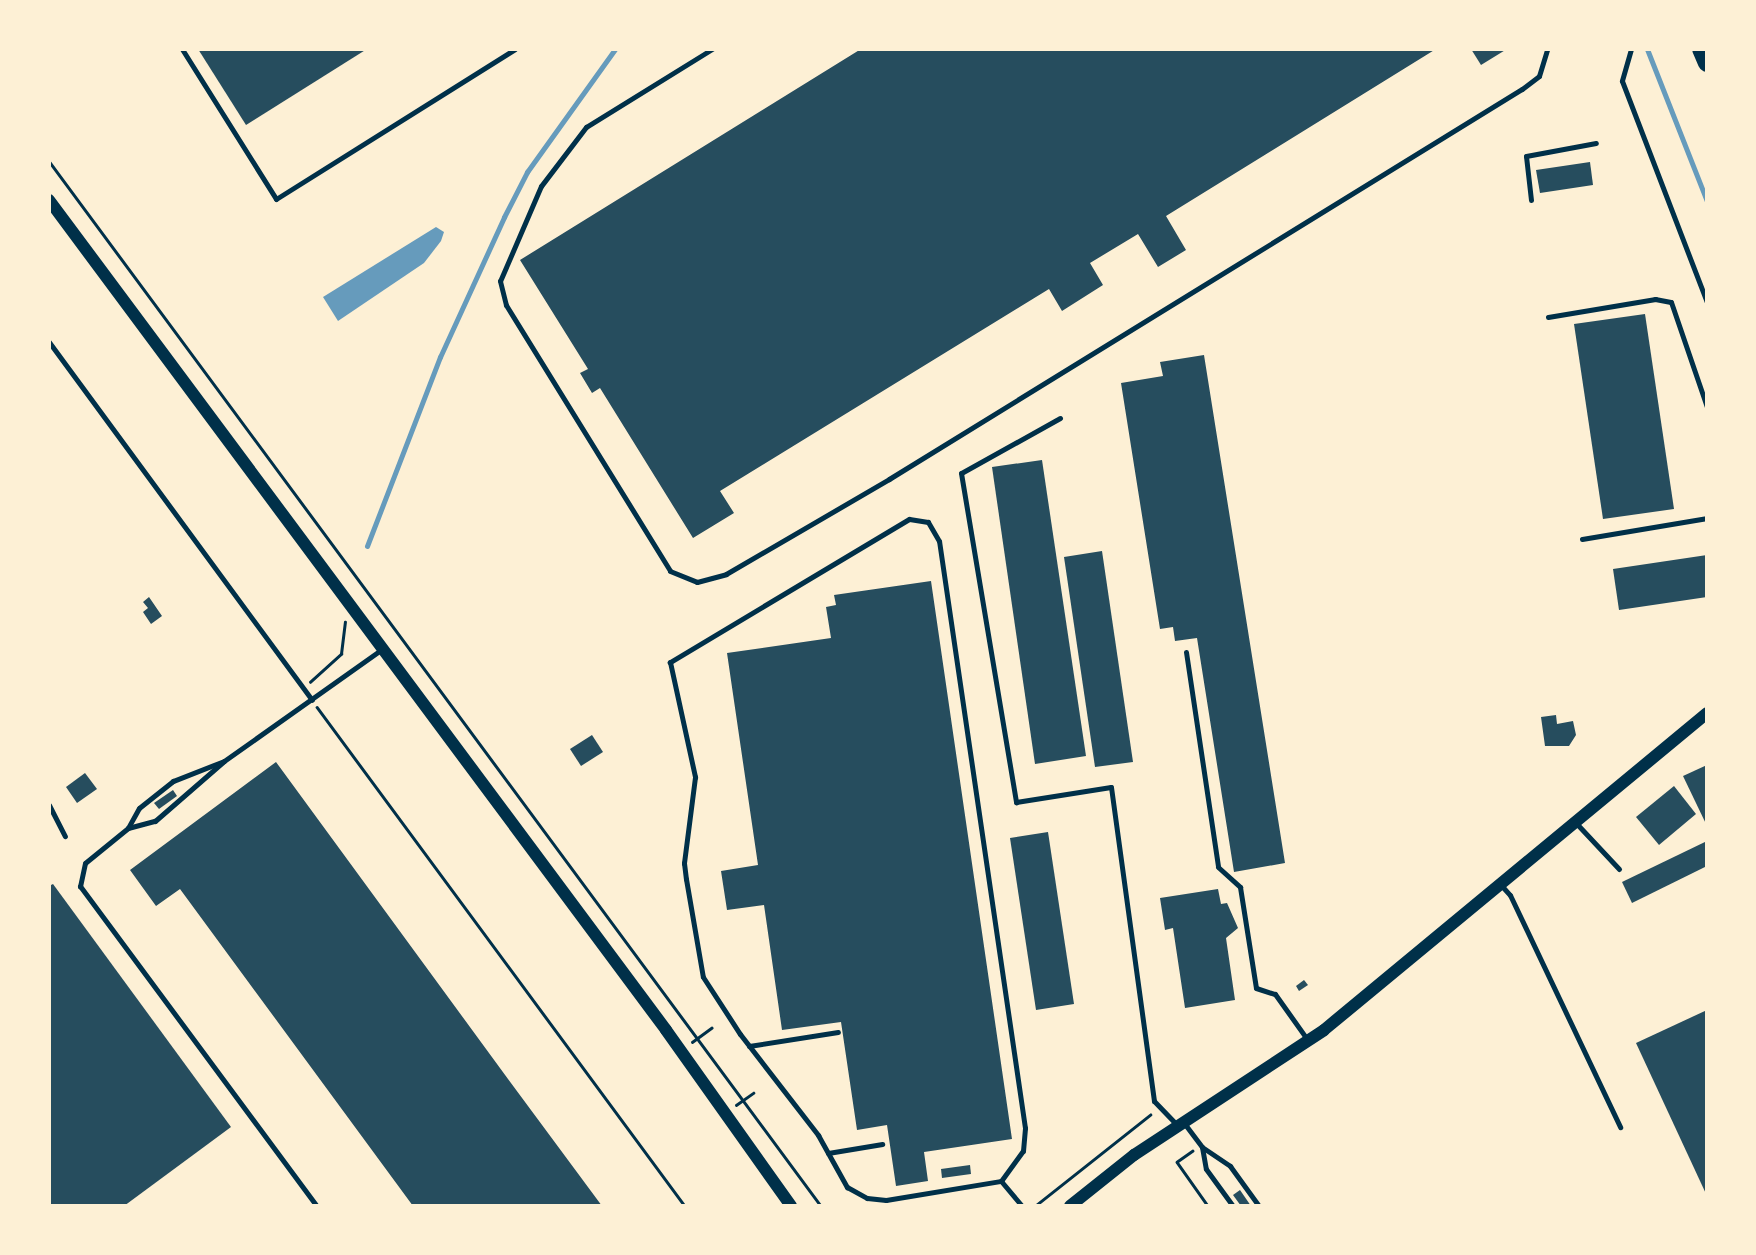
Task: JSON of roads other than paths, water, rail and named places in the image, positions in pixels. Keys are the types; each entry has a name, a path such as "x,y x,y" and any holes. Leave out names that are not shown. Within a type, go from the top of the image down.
{"highway":[{"path":"1701,49 1707,63"}],"street":[{"path":"49,200 380,650 680,1050 791,1206"},
{"path":"1070,1206 1181,1124 1309,1042 1573,821 1707,713"}],"lane":[{"path":"182,49 276,199 515,49"},
{"path":"712,49 586,127 541,186 500,281 506,305 670,571 697,582 726,574 917,461 1509,97 1539,76 1547,49"},
{"path":"1631,49 1622,81 1707,303"},
{"path":"1531,200 1526,156 1596,143"},
{"path":"1548,317 1655,299 1671,302 1707,407"},
{"path":"49,342 312,700"},
{"path":"1060,418 961,472 1016,802 1111,787 1154,1101 1158,1109 1181,1124 1202,1146 1222,1158 1259,1206"},
{"path":"1582,539 1707,518"},
{"path":"921,519 934,527 939,541 1025,1128 1023,1151 1001,1181 877,1200 847,1187 828,1153 749,1046 703,976 684,863 695,776 670,662 888,527 921,519"},
{"path":"128,828 155,821 224,761 380,650"},
{"path":"1186,652 1218,867 1240,887 1256,988 1275,994 1309,1042"},
{"path":"224,761 173,781 139,808 128,828 85,863 80,886 317,1206"},
{"path":"49,805 65,836"},
{"path":"1573,821 1619,869"},
{"path":"1500,884 1510,895 1620,1127"},
{"path":"749,1046 838,1032"},
{"path":"828,1153 882,1144"},
{"path":"1202,1146 1206,1169 1233,1206"},
{"path":"1001,1181 1022,1206"}],"water":[{"path":"436,227 444,232 441,241 424,263 338,321 323,297"}],"waterway":[{"path":"367,546 440,357 504,217 527,172 615,49"},
{"path":"1647,49 1707,201"}]}
